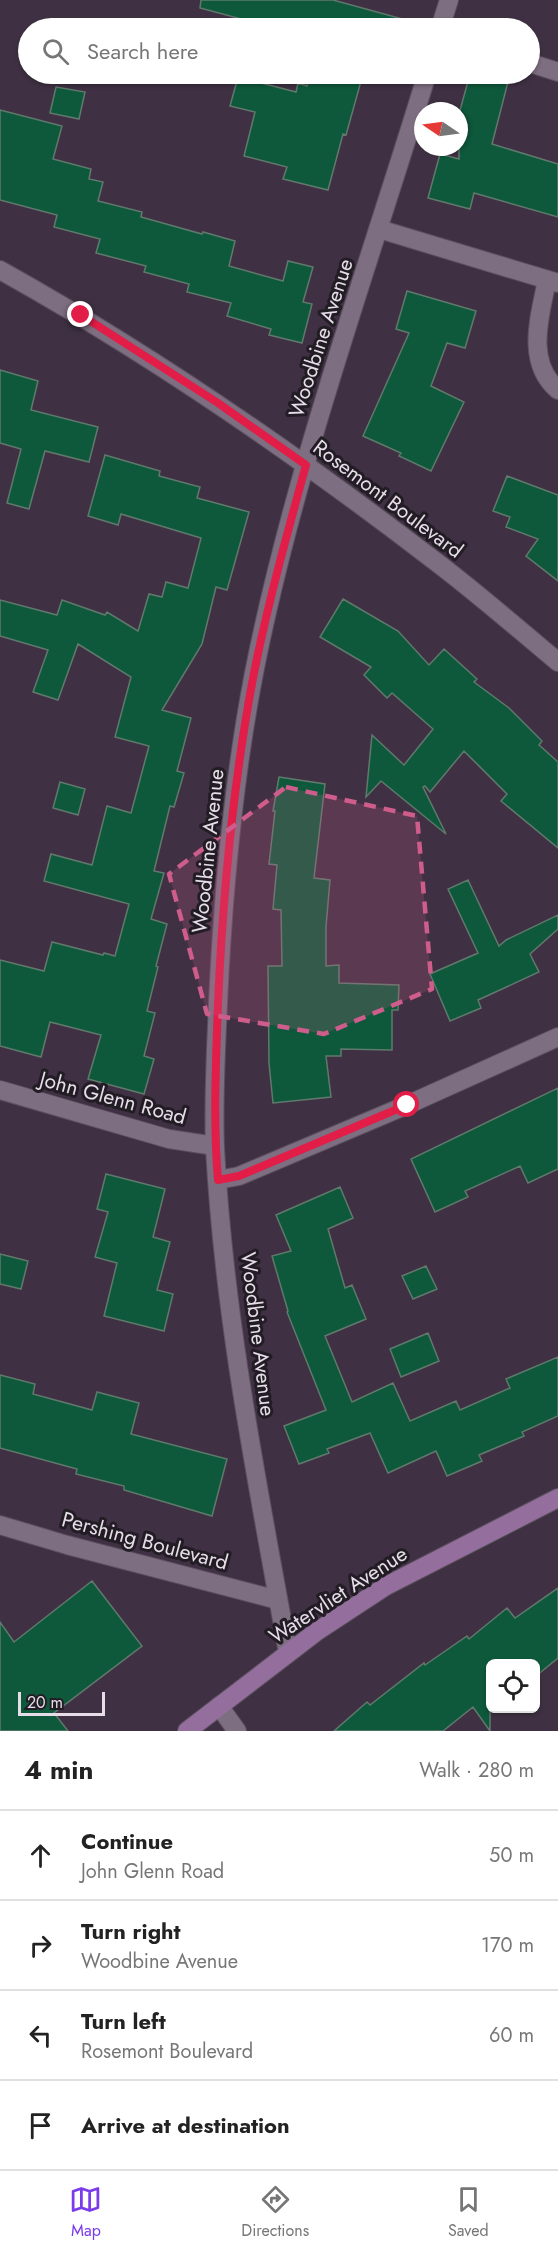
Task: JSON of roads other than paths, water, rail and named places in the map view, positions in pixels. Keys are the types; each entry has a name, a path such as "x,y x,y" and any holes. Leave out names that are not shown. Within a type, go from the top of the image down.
{"street":[{"path":"443,18 449,0"},
{"path":"540,66 558,72"},
{"name":"Woodbine Avenue","path":"288,1653 241,1392 229,1302 218,1180 215,1146 215,1086 222,913 235,788 254,673 276,577 316,425 424,84"},
{"path":"379,229 553,282 537,336 538,358 547,378 558,390"},
{"name":"Rosemont Boulevard","path":"0,270 81,315 218,403 433,559 558,662"},
{"path":"218,1180 239,1176 407,1105 558,1037"},
{"name":"John Glenn Road","path":"0,1090 169,1140 215,1146"},
{"name":"Watervliet Avenue","path":"187,1731 288,1653 386,1586 558,1498"},
{"name":"Pershing Boulevard","path":"0,1525 78,1548 278,1600"},
{"path":"219,1706 237,1731"}]}
